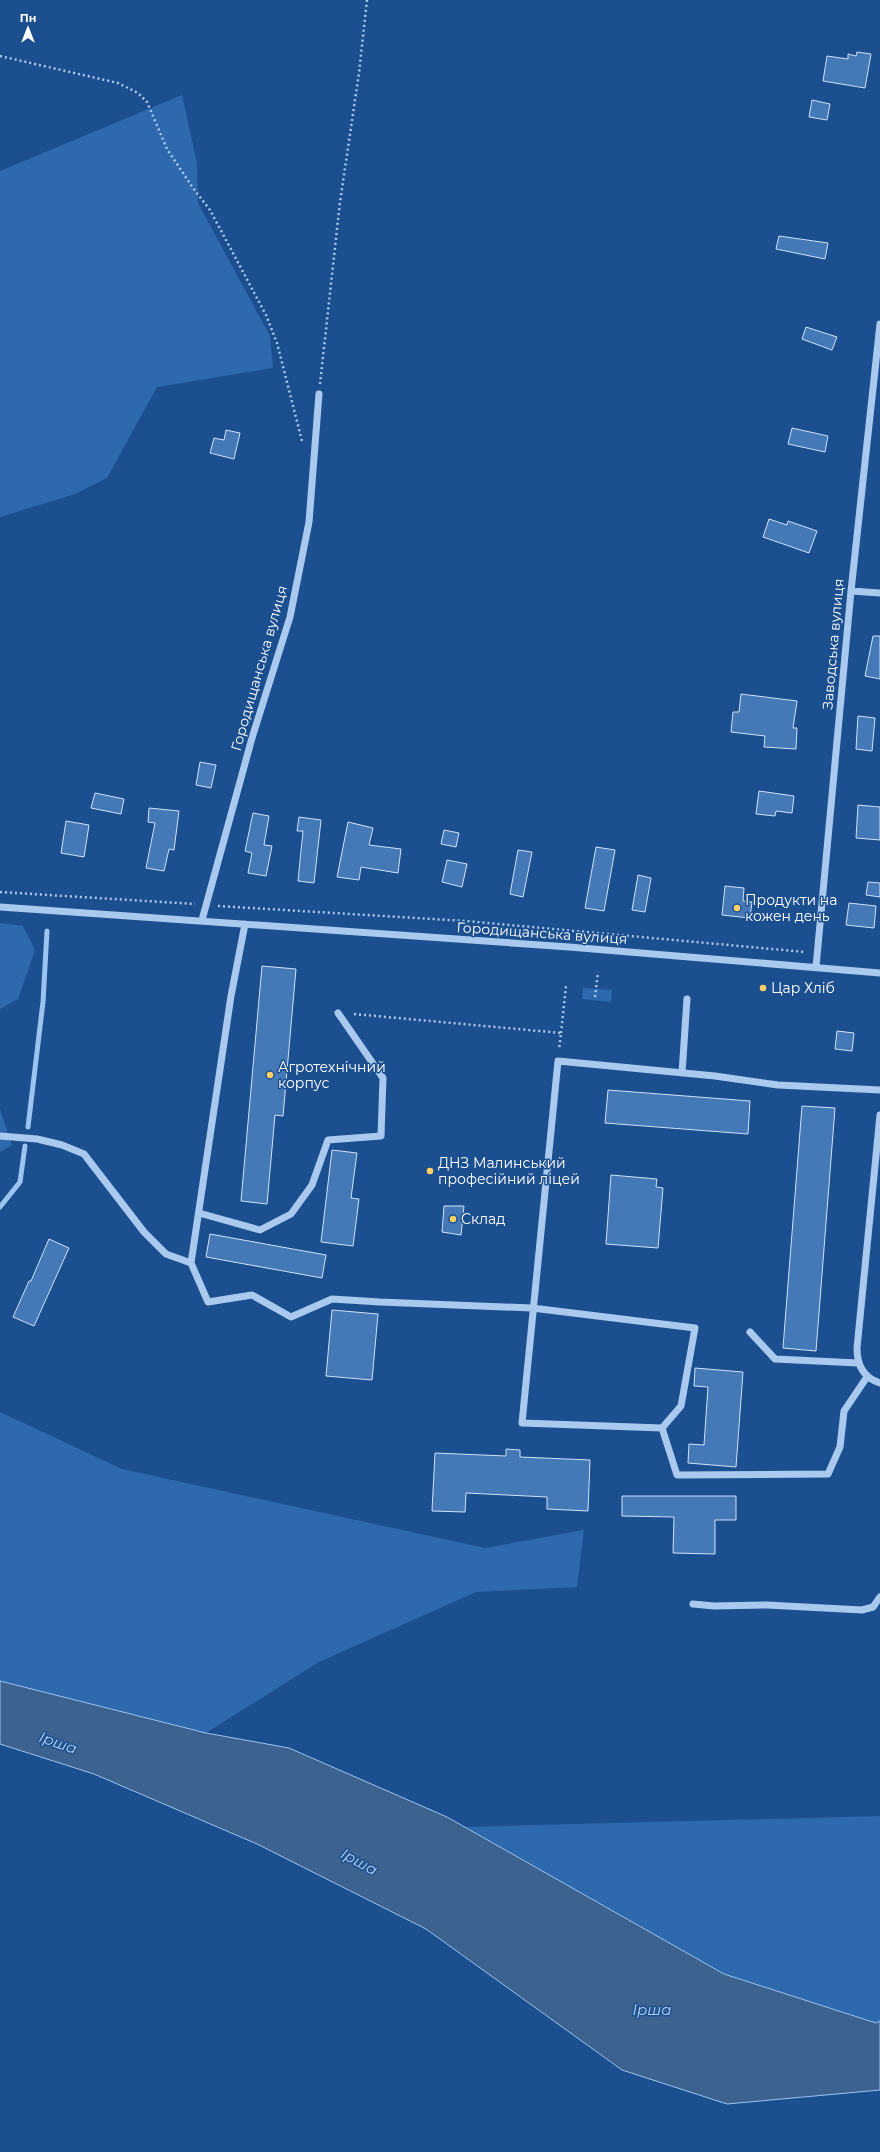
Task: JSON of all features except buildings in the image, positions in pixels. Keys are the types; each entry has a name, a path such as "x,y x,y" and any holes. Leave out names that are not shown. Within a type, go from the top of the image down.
{"street":[{"name":"Заводська вулиця","path":"816,967 851,591 880,324"},
{"name":"Городищанська вулиця","path":"202,920 252,738 274,673 292,610 309,522 319,394"},
{"path":"851,591 880,593"},
{"name":"Городищанська вулиця","path":"0,906 202,920 880,973"},
{"path":"245,924 231,996 191,1263 208,1302 252,1295 291,1317 332,1299 532,1308 695,1328 681,1406 662,1428"},
{"path":"682,1073 687,999"},
{"path":"199,1213 260,1230 291,1214 312,1185 328,1140 381,1136 383,1078 338,1012"},
{"path":"662,1428 522,1423 532,1308 558,1061 682,1073 778,1085 880,1090"},
{"path":"880,1115 858,1331 857,1356 858,1363 867,1377 880,1383"},
{"path":"0,1136 37,1139 62,1144 84,1154 144,1232 166,1254 191,1263"},
{"path":"750,1332 775,1359 858,1363"},
{"path":"662,1428 677,1475 828,1474 840,1447 844,1412 867,1377"},
{"path":"693,1604 714,1606 767,1604 862,1610 872,1607 880,1597"}],"path":[{"path":"319,394 340,202 359,73 367,0"},
{"path":"0,56 118,83 133,90 144,98 151,110 167,149 193,188 210,210 266,315 277,343 304,448"},
{"path":"0,892 466,921 817,953"},
{"path":"595,997 598,972"},
{"path":"558,1061 566,986"},
{"path":"338,1012 561,1033"}],"shaded area":[{"path":"182,95 197,163 198,203 270,336 273,368 157,387 107,478 75,494 0,517 0,171"},
{"path":"0,923 23,926 35,950 18,999 0,1009"},
{"path":"583,988 612,990 611,1002 582,999"},
{"path":"0,1109 12,1145 0,1152"},
{"path":"0,1412 122,1469 485,1548 584,1530 577,1587 476,1592 319,1662 206,1733 0,1681"},
{"path":"880,1816 880,2021 876,2023 724,1974 465,1827"}],"water":[{"name":"Ірша","path":"0,1681 206,1733 289,1748 447,1817 724,1974 876,2023 880,2021 880,2090 727,2104 622,2070 426,1929 257,1844 94,1774 0,1744"}],"waterway":[{"path":"28,1127 43,1002 47,931"},
{"path":"0,1207 20,1182 25,1146"}],"place":[{"name":"Продукти на кожен день","path":"737,908"},
{"name":"Цар Хліб","path":"763,988"},
{"name":"Агротехнічний корпус","path":"270,1075"},
{"name":"ДНЗ Малинський професійний ліцей","path":"430,1171"},
{"name":"Склад","path":"453,1219"}]}
